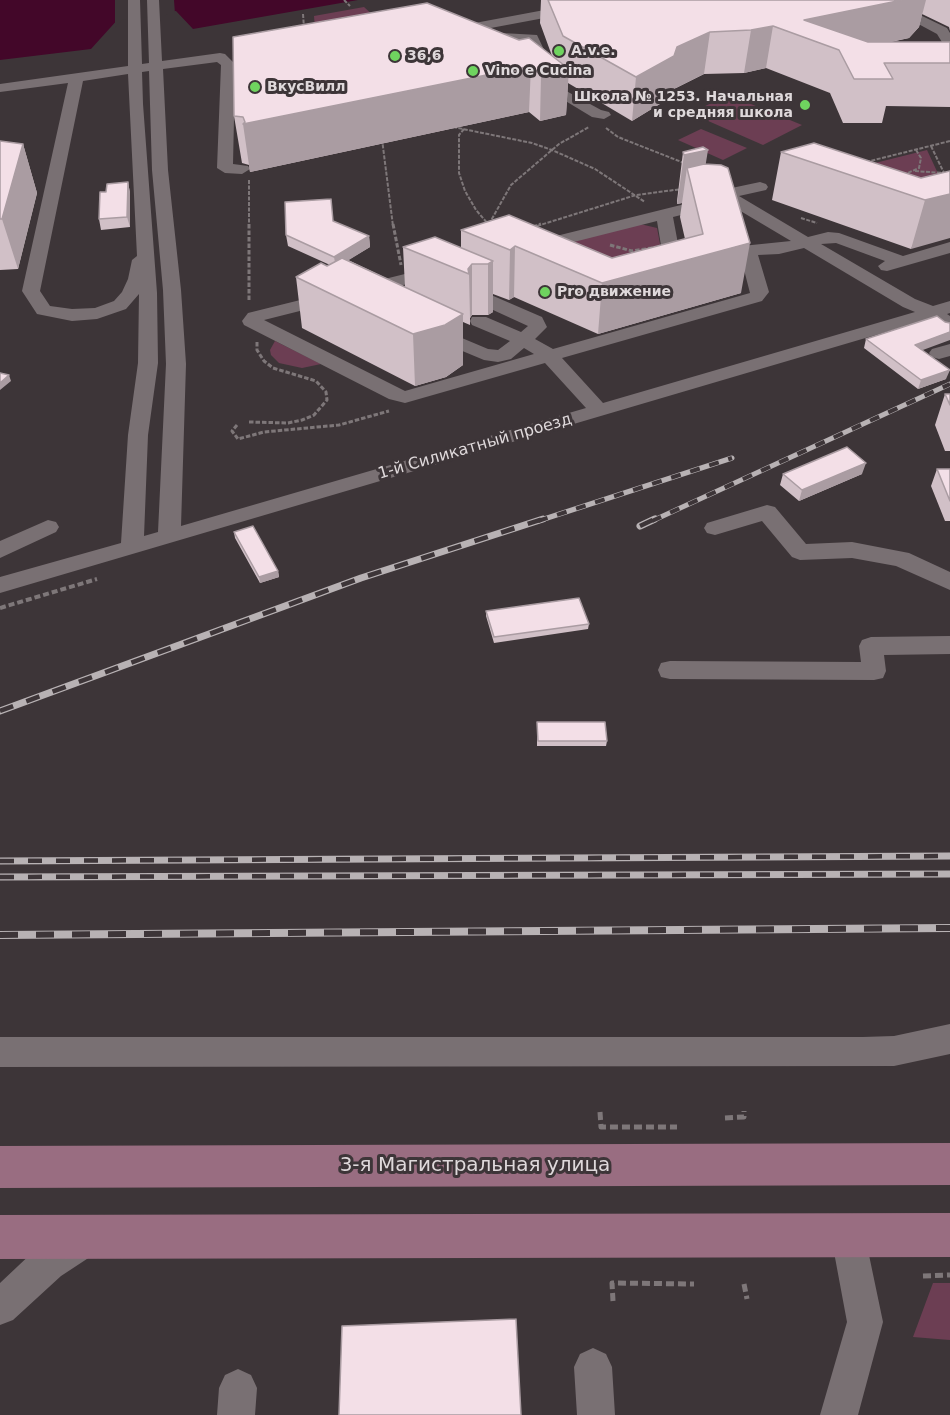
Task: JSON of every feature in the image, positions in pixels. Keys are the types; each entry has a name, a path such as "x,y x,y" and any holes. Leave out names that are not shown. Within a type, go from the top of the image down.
{"main road":[{"name":"3-я Магистральная улица","path":"0,1167 950,1164"},
{"path":"0,1237 950,1235"}],"street":[{"path":"132,547 138,435 148,363 136,104 134,0"},
{"path":"153,0 160,170 172,290 176,364 169,537"},
{"path":"433,35 619,0"},
{"path":"916,17 942,31 950,44"},
{"path":"488,25 528,56 537,71"},
{"path":"502,37 532,38 528,56"},
{"path":"0,88 214,57 227,60 233,148 225,168 245,175"},
{"path":"228,69 282,61"},
{"path":"76,78 31,291 44,310 72,315 97,313 120,304 130,294 137,279 144,246"},
{"path":"559,91 601,117"},
{"path":"701,199 721,192 760,187"},
{"path":"721,192 909,303 941,309 950,325"},
{"path":"256,315 400,397 756,297 760,292 741,226 730,212 708,206 697,206 519,254"},
{"path":"657,284 675,275 671,248 662,215"},
{"path":"748,250 779,249 823,237 834,237 902,261"},
{"path":"861,273 950,248"},
{"path":"519,254 541,267"},
{"path":"256,315 457,266"},
{"path":"409,321 491,357 504,355 537,330 535,321 422,275"},
{"path":"348,294 377,307"},
{"name":"1-й Силикатный проезд","path":"0,585 169,537 244,526 600,411 941,309"},
{"path":"479,321 524,340 549,355 600,411"},
{"path":"716,528 767,512 800,552 852,550 901,559 950,582"},
{"path":"0,550 48,527"},
{"path":"670,670 874,671 871,645 950,645"},
{"path":"0,1052 863,1052 894,1051 950,1039"},
{"path":"0,1307 48,1263 92,1236"},
{"path":"839,1415 865,1322 848,1236"},
{"path":"593,1367 596,1415"}],"path":[{"path":"344,0 350,6"},
{"path":"303,14 304,36"},
{"path":"484,230 511,185 552,150 601,117 618,137 690,165"},
{"path":"457,123 447,127 552,150 595,169 662,215"},
{"path":"464,129 459,135 459,172 465,191 476,210 519,254"},
{"path":"372,142 382,138 393,228 401,264 406,272 422,275"},
{"path":"860,164 950,141"},
{"path":"931,146 947,179"},
{"path":"915,171 921,159 916,150"},
{"path":"882,158 885,163"},
{"path":"897,176 915,171 944,173"},
{"path":"245,175 257,350 264,362 273,368 316,381 326,392 327,400 314,415 302,420 288,423 249,422"},
{"path":"531,228 636,195 685,189"},
{"path":"584,235 592,242 626,250 671,248"},
{"path":"626,250 637,257"},
{"path":"725,1118 744,1118 744,1111"},
{"path":"600,1112 601,1127 677,1127"},
{"path":"923,1276 950,1275"},
{"path":"613,1301 612,1283 694,1284"},
{"path":"744,1284 747,1299"}],"shaded area":[{"path":"0,0 358,0 193,29 176,11 120,17 91,49 0,60"},
{"path":"364,7 376,18 315,29 314,16"},
{"path":"729,95 802,125 763,145 690,113"},
{"path":"701,129 747,148 723,160 678,140"},
{"path":"927,150 948,195 815,178"},
{"path":"640,224 657,228 666,275 524,253"},
{"path":"275,341 321,364 302,368 279,363 271,355 270,350"},
{"path":"933,1283 950,1283 950,1340 913,1337"}],"pier":[{"path":"115,0 174,0 175,14 122,20 115,28"}],"building":[{"path":"548,0 902,0 804,20 868,42 950,42 950,63 884,63 893,79 854,79 839,50 773,26 751,30 710,32 677,47 674,56 636,77 563,36"},
{"path":"427,3 519,40 529,38 569,69 541,75 531,66 243,124 245,122 243,117 234,116 233,37"},
{"path":"0,141 23,144 2,219 0,219"},
{"path":"814,143 921,178 950,171 950,194 925,200 781,152"},
{"path":"703,147 708,150 684,155 683,152"},
{"path":"704,164 721,165 728,168 750,243 602,283 515,246 510,250 461,230 509,215 612,258 703,234 687,168"},
{"path":"128,182 127,217 99,219 100,192 106,192 107,184"},
{"path":"331,199 333,221 369,236 334,257 286,235 285,202"},
{"path":"435,237 493,261 488,264 472,264 468,269 469,274 403,247"},
{"path":"342,258 463,314 445,325 413,334 296,277 321,263 327,266"},
{"path":"937,316 950,323 950,332 915,345 950,370 921,380 866,339"},
{"path":"0,373 9,375 0,383"},
{"path":"945,394 950,394 950,405"},
{"path":"847,447 866,463 802,490 783,474"},
{"path":"937,469 950,469 950,501"},
{"path":"253,526 278,571 259,577 234,532"},
{"path":"579,598 589,624 494,637 486,611"},
{"path":"537,722 605,722 607,741 538,741"},
{"path":"516,1319 521,1415 339,1415 342,1326"}],"railway":[{"path":"652,521 950,384"},
{"path":"538,521 732,458"},
{"path":"0,711 361,578 543,519"},
{"path":"640,526 655,519"},
{"path":"0,861 950,856"},
{"path":"0,877 950,874"},
{"path":"0,935 950,928"}],"place":[{"name":"A.v.e.","path":"559,51"},
{"name":"36,6","path":"395,56"},
{"name":"Vino e Cucina","path":"473,71"},
{"name":"ВкусВилл","path":"255,87"},
{"name":"Школа № 1253. Начальная и средняя школа","path":"805,105"},
{"name":"Pro движение","path":"545,292"}]}
